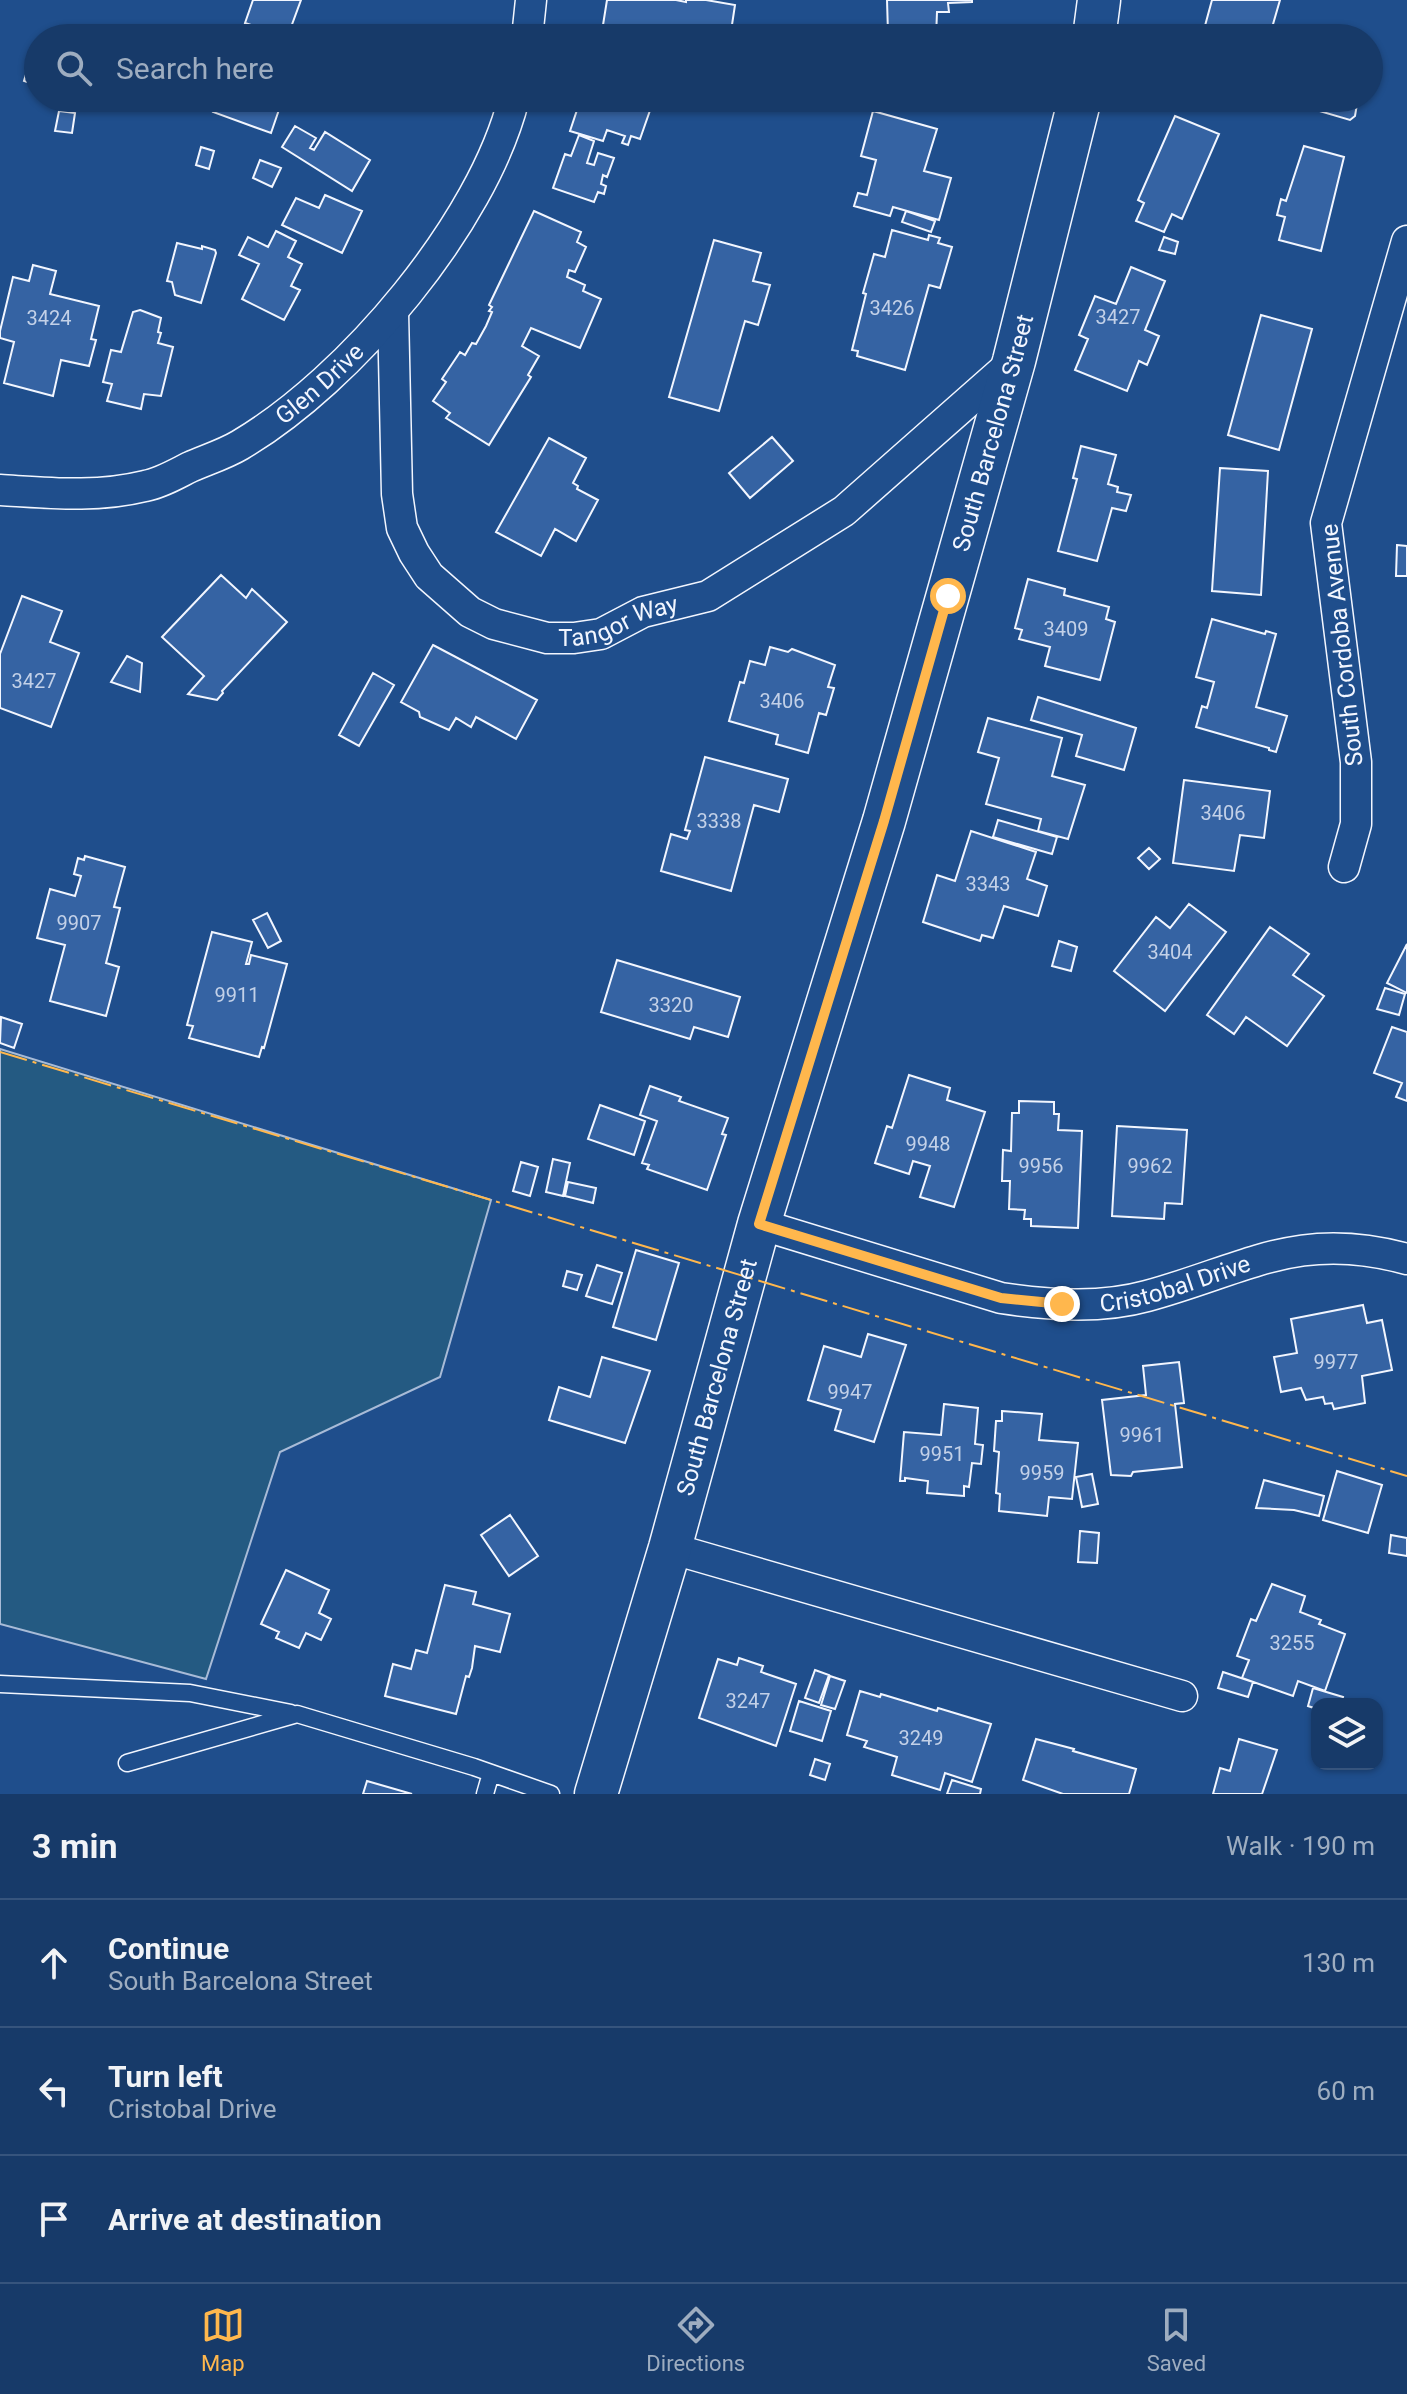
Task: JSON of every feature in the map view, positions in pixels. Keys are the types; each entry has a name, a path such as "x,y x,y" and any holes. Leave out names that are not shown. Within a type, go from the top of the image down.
{"main road":[{"path":"1096,24 1099,0"},
{"name":"South Barcelona Street","path":"596,1794 670,1548 759,1224 884,821 1014,361 1076,112"}],"street":[{"path":"528,24 531,0"},
{"name":"Glen Drive","path":"0,490 92,495 148,486 239,445 293,407 339,368 393,312 476,194 510,112"},
{"name":"South Cordoba Avenue","path":"1344,867 1356,824 1356,762 1326,523 1407,241"},
{"name":"Tangor Way","path":"393,312 397,494 402,528 429,576 470,612 494,624 547,638 601,634 643,612 708,596 844,511 1014,361"},
{"name":"Cristobal Drive","path":"759,1224 1001,1298 1041,1303 1080,1304 1145,1297 1289,1251 1345,1247 1407,1259"},
{"path":"670,1548 1182,1696"}],"lane":[{"path":"0,1684 190,1693 297,1714 551,1794"},
{"path":"127,1763 297,1714"},
{"path":"485,1794 491,1773"}],"shaded area":[{"path":"0,1049 491,1200 440,1377 280,1452 206,1679 0,1624"}],"building":[{"path":"253,0 301,0 292,24 245,23"},
{"path":"607,0 706,0 735,5 732,24 603,24"},
{"path":"887,0 972,0 948,3 949,12 937,12 937,24 888,24"},
{"path":"1212,0 1280,0 1273,24 1205,24"},
{"path":"59,112 75,113 72,133 55,131"},
{"path":"213,112 278,112 271,133"},
{"path":"576,112 649,112 640,139 631,136 628,145 622,143 625,136 607,130 603,141 570,131"},
{"path":"873,112 937,129 924,171 951,178 939,220 893,207 890,216 854,206 858,193 867,195 876,160 861,156"},
{"path":"1323,112 1356,112 1350,120"},
{"path":"1175,116 1219,134 1182,219 1172,214 1164,232 1136,221 1144,203 1138,200"},
{"path":"295,126 316,138 310,148 314,150 325,132 370,160 352,191 282,147"},
{"path":"579,135 594,141 587,163 594,165 598,153 614,158 607,177 603,175 601,184 606,186 604,194 598,192 594,202 553,188 565,154 571,156"},
{"path":"1304,146 1344,157 1321,251 1279,240 1285,217 1277,215 1281,199 1286,201"},
{"path":"201,147 214,151 209,169 196,165"},
{"path":"260,160 281,168 272,187 253,178"},
{"path":"325,195 362,211 342,253 282,225 296,198 319,208"},
{"path":"534,211 581,232 577,242 586,247 575,272 569,270 567,277 585,285 583,291 601,299 580,348 531,328 522,346 539,356 528,375 531,377 489,445 446,418 450,413 433,401 446,382 442,379 460,352 465,355 472,343 476,344 486,326 492,312 489,305"},
{"path":"906,211 935,221 931,232 902,222"},
{"path":"892,230 928,240 929,235 940,238 938,243 952,247 940,288 929,285 905,370 857,356 858,351 852,350 874,254 885,257"},
{"path":"276,231 296,241 288,257 302,264 291,286 300,290 284,320 242,299 259,264 239,255 248,237 268,247"},
{"path":"1164,237 1178,242 1175,254 1159,250"},
{"path":"714,240 761,253 753,281 770,285 758,325 745,321 719,411 669,397"},
{"path":"177,243 215,250 201,303 175,295 172,282 167,281"},
{"path":"33,265 56,271 50,294 99,306 91,339 96,340 89,366 61,360 53,396 4,383 14,342 0,338 0,331 13,277 29,281"},
{"path":"1131,267 1165,281 1145,330 1159,336 1147,365 1139,361 1127,391 1075,370 1088,339 1079,335 1095,296 1116,304"},
{"path":"140,310 161,318 158,343 173,347 161,396 144,394 141,409 107,401 112,384 103,382 111,350 121,352 133,312"},
{"path":"1261,315 1312,329 1279,450 1228,435"},
{"path":"772,437 793,461 750,498 729,473"},
{"path":"549,438 586,458 573,483 578,486 577,489 598,500 576,541 555,529 541,556 496,532"},
{"path":"1081,446 1116,455 1108,484 1118,487 1117,492 1131,495 1126,511 1112,508 1097,561 1058,551 1077,479 1073,478"},
{"path":"1220,468 1268,471 1261,595 1212,591"},
{"path":"1397,545 1407,546 1407,576 1396,576"},
{"path":"221,575 246,598 252,589 287,622 217,700 188,694 204,676 162,637"},
{"path":"1028,579 1065,589 1064,595 1109,607 1106,619 1115,622 1100,680 1045,666 1050,647 1019,639 1022,630 1015,628"},
{"path":"22,596 62,611 50,642 79,653 51,727 0,708 0,654"},
{"path":"1212,619 1265,634 1266,631 1276,634 1256,707 1287,716 1276,752 1196,727 1202,706 1207,708 1214,682 1196,677"},
{"path":"433,645 537,700 516,739 476,717 471,727 456,718 449,730 420,717 419,712 401,702"},
{"path":"770,647 788,652 792,649 835,665 828,687 834,688 826,715 819,713 808,753 776,744 778,735 729,721 740,682 744,683 750,661 765,665"},
{"path":"127,656 142,663 140,692 111,682"},
{"path":"373,673 394,685 359,746 339,735"},
{"path":"1038,697 1136,728 1124,770 1076,756 1082,735 1031,720"},
{"path":"988,718 1062,738 1052,776 1085,785 1068,839 1038,831 1041,819 986,804 999,758 978,752"},
{"path":"705,757 788,779 779,812 754,805 731,891 661,871 671,834 687,839 690,831 685,830"},
{"path":"1184,780 1270,791 1264,838 1240,835 1234,871 1173,863"},
{"path":"998,820 1057,837 1052,854 993,837"},
{"path":"971,831 1036,852 1027,879 1047,886 1038,916 1004,906 993,938 982,935 980,941 923,922 937,875 955,881"},
{"path":"1149,848 1160,859 1149,869 1138,858"},
{"path":"85,856 125,867 114,907 120,908 106,963 119,967 106,1016 50,1001 65,945 37,938 50,889 75,896 81,876 74,874 78,858 84,860"},
{"path":"1189,904 1226,932 1165,1011 1114,971 1156,917 1170,928"},
{"path":"267,913 281,941 268,948 253,920"},
{"path":"1270,927 1309,954 1293,975 1324,996 1287,1046 1246,1017 1234,1034 1207,1015"},
{"path":"212,932 252,942 246,964 249,964 251,955 287,964 259,1057 189,1038 193,1026 187,1025"},
{"path":"1059,941 1077,947 1071,971 1052,966"},
{"path":"1407,944 1407,993 1387,983"},
{"path":"617,960 740,997 728,1037 694,1027 690,1039 601,1012"},
{"path":"1385,988 1405,994 1399,1015 1377,1009"},
{"path":"1,1017 22,1024 14,1048 0,1043"},
{"path":"1392,1027 1407,1032 1407,1101 1396,1097 1402,1083 1374,1073"},
{"path":"909,1075 950,1088 947,1100 985,1112 954,1207 920,1197 930,1166 913,1161 909,1174 875,1163 887,1126 892,1128"},
{"path":"650,1086 681,1097 679,1101 728,1118 722,1134 726,1135 707,1190 647,1169 649,1165 642,1163 657,1121 640,1115"},
{"path":"1019,1101 1054,1102 1054,1114 1059,1114 1058,1130 1082,1131 1078,1228 1031,1226 1031,1219 1024,1219 1025,1210 1009,1209 1010,1181 1002,1181 1003,1150 1011,1151 1012,1113 1019,1113"},
{"path":"600,1105 645,1121 634,1155 588,1139"},
{"path":"1117,1126 1187,1130 1182,1204 1165,1203 1164,1219 1112,1216"},
{"path":"553,1159 570,1163 563,1196 546,1192"},
{"path":"521,1162 538,1167 530,1196 513,1191"},
{"path":"568,1182 596,1188 593,1203 565,1196"},
{"path":"636,1250 679,1263 656,1340 613,1327"},
{"path":"597,1265 622,1273 612,1304 586,1296"},
{"path":"567,1271 582,1275 577,1290 563,1286"},
{"path":"1363,1305 1367,1323 1382,1320 1392,1370 1362,1376 1365,1403 1334,1409 1332,1403 1325,1404 1323,1397 1306,1400 1301,1388 1281,1392 1274,1357 1297,1353 1291,1319"},
{"path":"868,1334 906,1345 874,1442 835,1430 841,1410 808,1400 824,1346 861,1357"},
{"path":"602,1357 650,1371 625,1443 549,1420 559,1387 590,1397"},
{"path":"1179,1362 1184,1403 1175,1404 1182,1467 1133,1472 1131,1476 1111,1475 1102,1400 1146,1395 1143,1366"},
{"path":"944,1404 978,1408 975,1444 983,1445 981,1464 972,1463 969,1487 964,1486 964,1496 927,1493 928,1481 905,1478 905,1481 900,1481 904,1432 941,1435"},
{"path":"1002,1411 1042,1414 1039,1440 1078,1443 1072,1499 1049,1497 1047,1516 999,1511 1000,1494 996,1493 999,1452 994,1451 996,1421 1002,1421"},
{"path":"1337,1471 1382,1485 1368,1533 1323,1520"},
{"path":"1092,1474 1098,1504 1082,1507 1076,1477"},
{"path":"1264,1480 1324,1496 1319,1516 1294,1510 1256,1508"},
{"path":"510,1515 538,1556 509,1576 481,1535"},
{"path":"1080,1531 1099,1533 1097,1563 1078,1562"},
{"path":"1391,1535 1407,1538 1407,1556 1389,1553"},
{"path":"286,1570 329,1590 319,1613 331,1619 321,1640 306,1633 299,1648 276,1638 279,1632 261,1624"},
{"path":"1272,1584 1305,1596 1300,1612 1321,1620 1319,1624 1345,1634 1325,1691 1298,1681 1293,1696 1242,1678 1249,1660 1237,1656 1251,1619 1256,1621"},
{"path":"445,1585 476,1592 473,1604 510,1614 500,1652 475,1646 472,1668 469,1677 466,1676 456,1714 385,1696 393,1664 411,1669 416,1650 427,1653"},
{"path":"739,1658 763,1666 761,1672 796,1684 776,1746 699,1718 718,1659 737,1665"},
{"path":"815,1670 829,1675 819,1703 805,1698"},
{"path":"1223,1672 1253,1682 1248,1697 1218,1688"},
{"path":"830,1676 845,1681 835,1709 821,1705"},
{"path":"1313,1688 1343,1697 1311,1698 1311,1707 1308,1706"},
{"path":"860,1691 937,1711 938,1708 991,1724 972,1782 945,1773 940,1790 892,1775 897,1757 864,1747 867,1741 847,1735"},
{"path":"799,1701 831,1711 822,1741 790,1731"},
{"path":"1036,1739 1136,1769 1129,1794 1063,1794 1023,1780"},
{"path":"1239,1739 1277,1750 1262,1794 1213,1794 1220,1768 1230,1771"},
{"path":"815,1759 830,1764 825,1780 810,1775"},
{"path":"952,1780 981,1789 980,1794 947,1794"},
{"path":"367,1781 412,1794 363,1794"}],"power":[{"path":"0,1052 1407,1476"}],"route":[{"path":"948,596 884,821 759,1224 1001,1298 1062,1304"}]}
